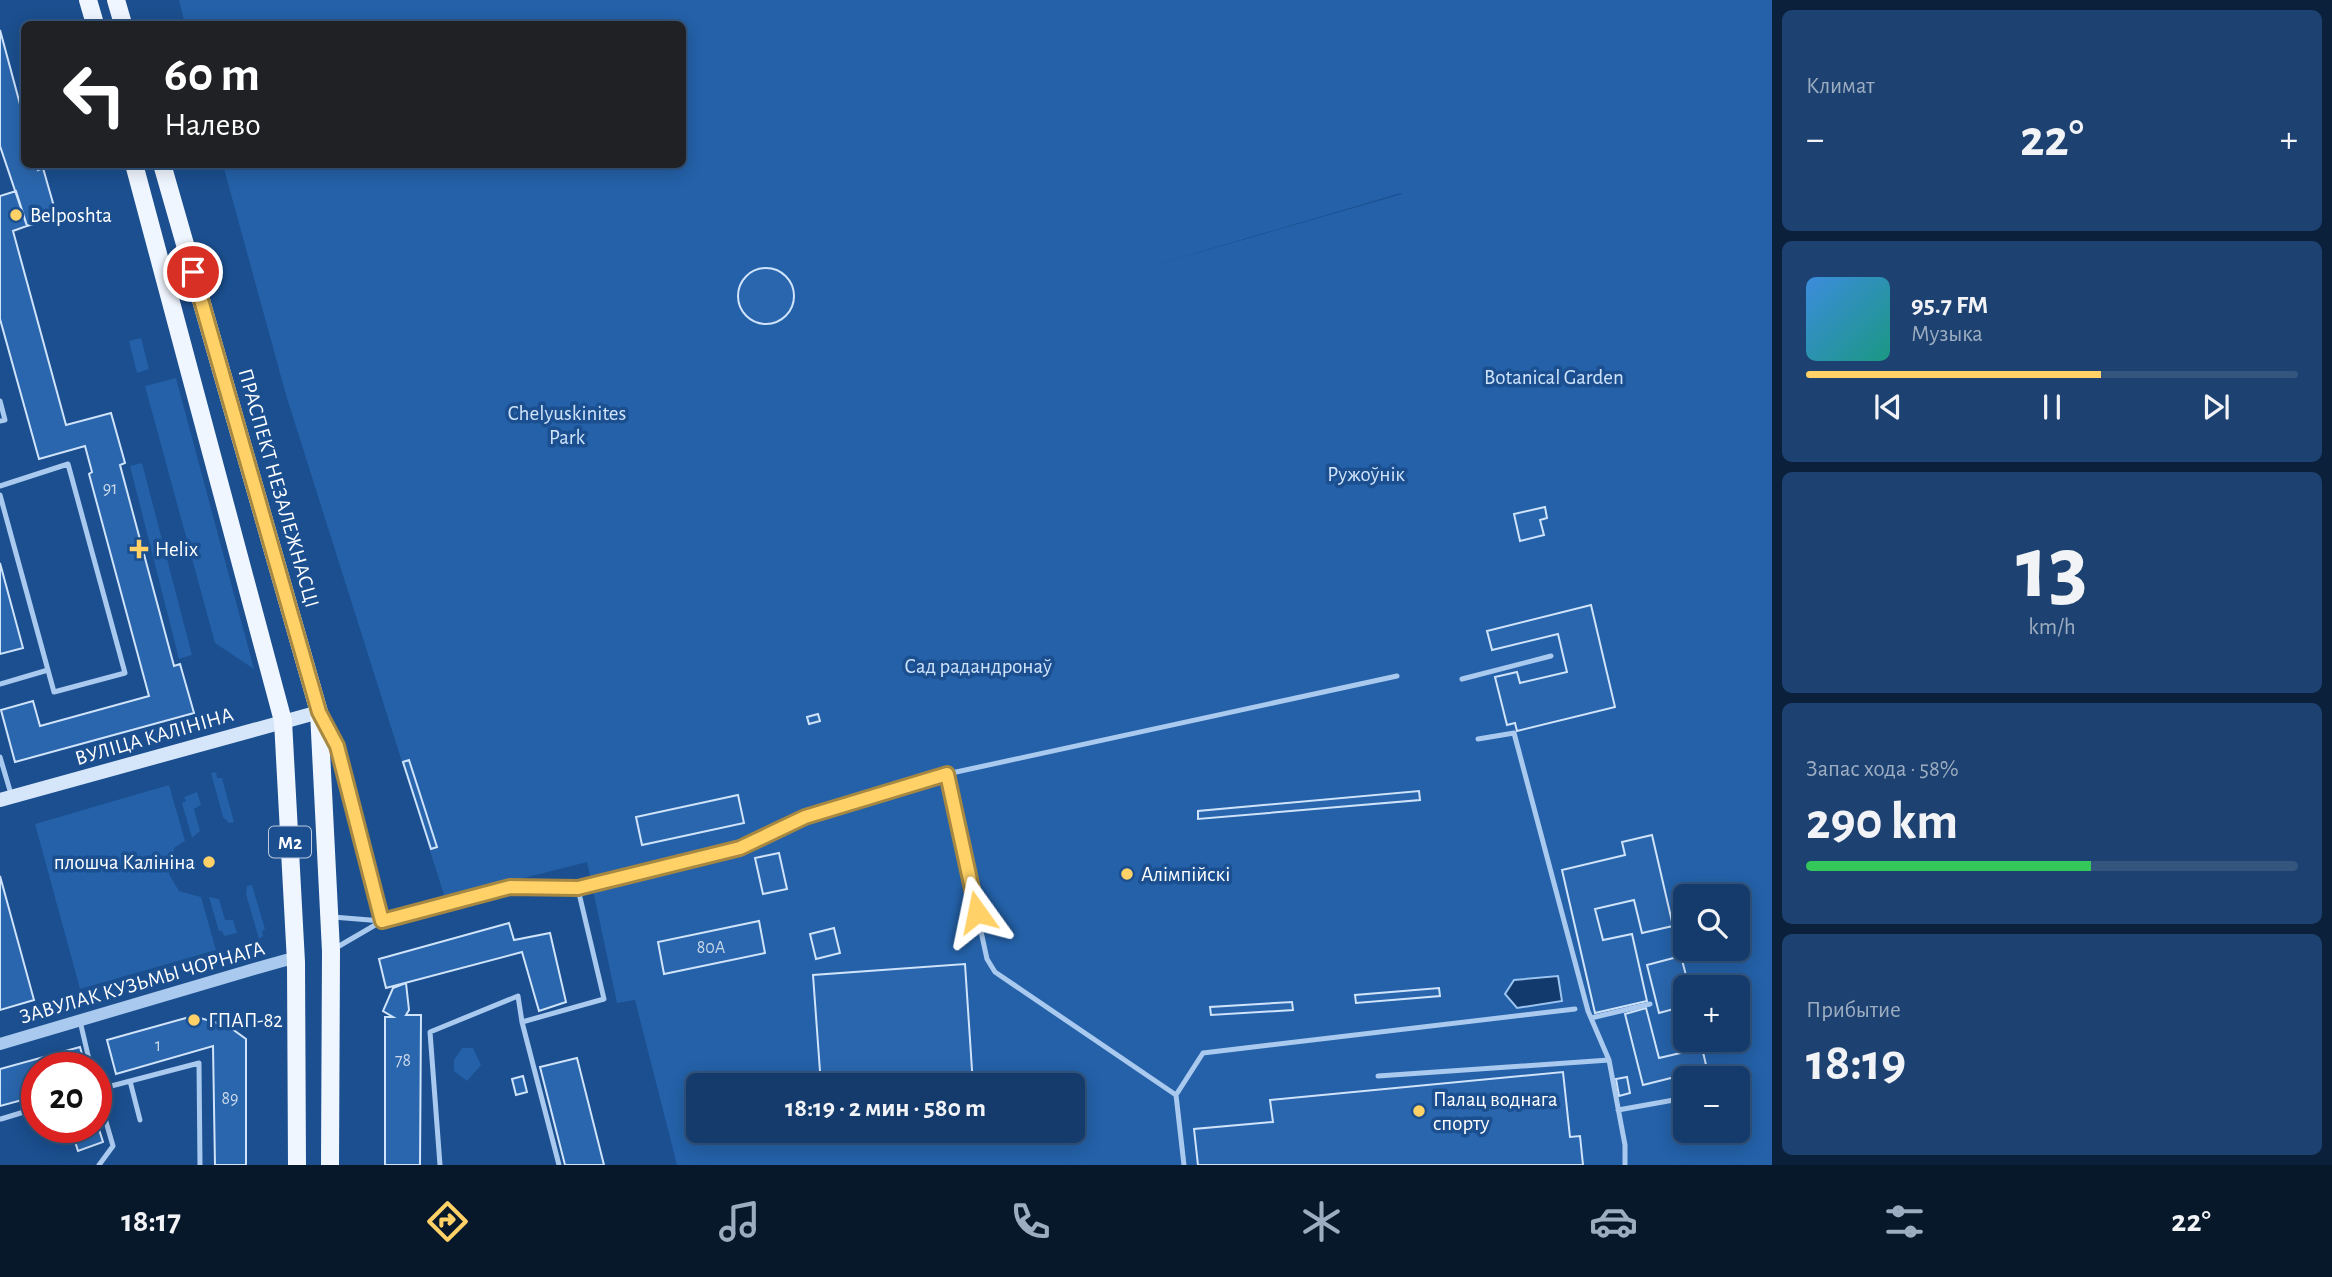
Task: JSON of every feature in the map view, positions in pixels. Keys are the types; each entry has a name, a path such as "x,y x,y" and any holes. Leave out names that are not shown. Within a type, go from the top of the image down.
{"main road":[{"path":"88,0 94,21"},
{"path":"116,0 122,21"},
{"name":"М2","path":"135,168 283,721 296,962 297,1165"},
{"name":"ПРАСПЕКТ НЕЗАЛЕЖНАСЦІ","path":"163,168 319,712 331,951 330,1165"},
{"name":"ВУЛІЦА КАЛІНІНА","path":"6,799 319,712"}],"street":[{"name":"ЗАВУЛАК КУЗЬМЫ ЧОРНАГА","path":"0,1044 286,960 296,962"}],"lane":[{"path":"0,401 5,420 0,421"},
{"path":"0,486 68,464 125,673 54,692 0,495"},
{"path":"1462,679 1551,656"},
{"path":"0,684 48,670"},
{"path":"331,951 382,921 510,887 578,888 740,848 805,817 947,774 1397,676"},
{"path":"319,712 337,746 382,921"},
{"path":"1478,739 1514,733 1591,1018 1609,1060 1625,1145 1625,1165"},
{"path":"0,757 6,799"},
{"path":"947,774 987,959 995,972 1176,1095"},
{"path":"522,1022 604,999 578,888"},
{"path":"330,917 382,921"},
{"path":"440,1165 430,1032 518,996 522,1022 559,1165"},
{"path":"1591,1018 1650,1004"},
{"path":"1184,1165 1176,1095 1203,1053 1575,1009"},
{"path":"80,1021 87,1052"},
{"path":"1378,1076 1609,1060"},
{"path":"112,1085 199,1063 200,1165"},
{"path":"130,1081 140,1121"},
{"path":"1618,1111 1673,1100"},
{"path":"1,1119 21,1113"},
{"path":"98,1165 113,1146 112,1143"}],"green space":[{"path":"179,0 1772,0 1772,1165 677,1165 635,1000 617,1003 587,862 445,898 286,395 224,168 686,168 686,21 184,21","holes":["1401,193 1402,194 1145,268"]},
{"path":"141,338 149,369 137,373 129,341"},
{"path":"176,378 254,669 215,643 145,386"},
{"path":"142,463 192,655 179,659 130,466"},
{"path":"216,772 217,778 222,778 234,822 229,823 223,817 211,773"},
{"path":"169,785 185,841 174,848 169,874 179,891 201,897 216,950 80,989 35,824"},
{"path":"197,792 201,805 194,809 200,831 192,838 182,803 186,801 184,797"},
{"path":"252,885 265,929 259,939 246,894 247,886"},
{"path":"209,897 219,899 225,920 233,920 237,933 224,936 222,931 219,931"},
{"path":"462,1048 473,1048 481,1065 467,1081 454,1071 454,1060"}],"shaded area":[{"path":"1558,976 1562,1001 1517,1008 1505,994 1514,980"}],"building":[{"path":"0,30 21,108 21,168 43,168 57,217 27,226 0,146"},
{"path":"16,191 27,226 13,231 66,425 111,413 125,463 120,465 174,666 180,664 194,713 15,762 1,710 33,701 40,726 149,696 89,474 92,472 85,446 39,459 0,319 0,196"},
{"path":"760,268 772,268 782,272 790,280 794,296 790,312 782,320 772,324 760,324 750,320 742,312 738,302 738,290 742,280 750,272"},
{"path":"1545,507 1547,518 1540,520 1544,535 1520,541 1514,514"},
{"path":"0,563 23,648 0,654"},
{"path":"1591,605 1615,707 1517,731 1515,723 1507,725 1495,677 1517,672 1520,683 1567,672 1558,634 1492,650 1487,631"},
{"path":"818,714 820,721 809,724 807,717"},
{"path":"409,760 437,847 431,849 403,762"},
{"path":"1419,791 1420,800 1198,819 1198,811"},
{"path":"738,795 744,823 642,845 636,817"},
{"path":"1652,835 1673,926 1642,933 1634,900 1595,909 1603,940 1632,934 1647,1001 1595,1013 1562,870 1625,855 1622,842"},
{"path":"779,853 787,889 763,894 755,858"},
{"path":"0,876 34,1000 0,1010"},
{"path":"759,921 765,953 664,974 658,942"},
{"path":"509,923 514,940 550,933 566,1002 539,1011 522,952 386,988 379,959"},
{"path":"834,928 840,953 816,959 810,934"},
{"path":"1673,958 1673,961 1682,961 1686,975 1673,975 1673,1009 1659,1013 1647,965"},
{"path":"965,964 972,1073 820,1073 813,975"},
{"path":"406,983 409,1010 406,1015 421,1015 420,1165 385,1165 385,1017 393,1017 383,1011 393,988"},
{"path":"1439,988 1440,996 1356,1003 1355,995"},
{"path":"1292,1002 1293,1010 1211,1015 1210,1007"},
{"path":"1646,1008 1659,1058 1685,1052 1703,1052 1706,1066 1673,1066 1673,1078 1643,1085 1625,1014"},
{"path":"193,1016 228,1026 246,1039 246,1165 215,1165 213,1046 116,1074 107,1040"},
{"path":"80,1047 81,1052 62,1052"},
{"path":"577,1058 604,1165 565,1165 540,1067"},
{"path":"21,1063 21,1100 0,1106 0,1069"},
{"name":"Палац воднага спорту","path":"1563,1072 1570,1137 1580,1136 1583,1165 1198,1165 1194,1129 1273,1122 1270,1100"},
{"path":"523,1076 527,1092 516,1095 512,1079"},
{"path":"1627,1077 1630,1093 1619,1096 1616,1079"},
{"path":"75,1143 100,1143 78,1151"}],"place":[{"name":"Belposhta","path":"16,215"},
{"name":"Helix","path":"139,549"},
{"name":"плошча Калініна","path":"209,862"},
{"name":"Алімпійскі","path":"1127,874"},
{"name":"ГПАП-82","path":"194,1020"},
{"name":"Палац воднага спорту","path":"1419,1111"}],"route":[{"path":"193,272 319,712 337,746 382,921 510,887 578,888 740,848 805,817 947,774 977,912"}],"park label":[{"name":"Botanical Garden","path":"1554,377"},
{"name":"Chelyuskinites Park","path":"567,425"},
{"name":"Ружоўнік","path":"1366,474"},
{"name":"Сад радандронаў","path":"978,666"}]}
